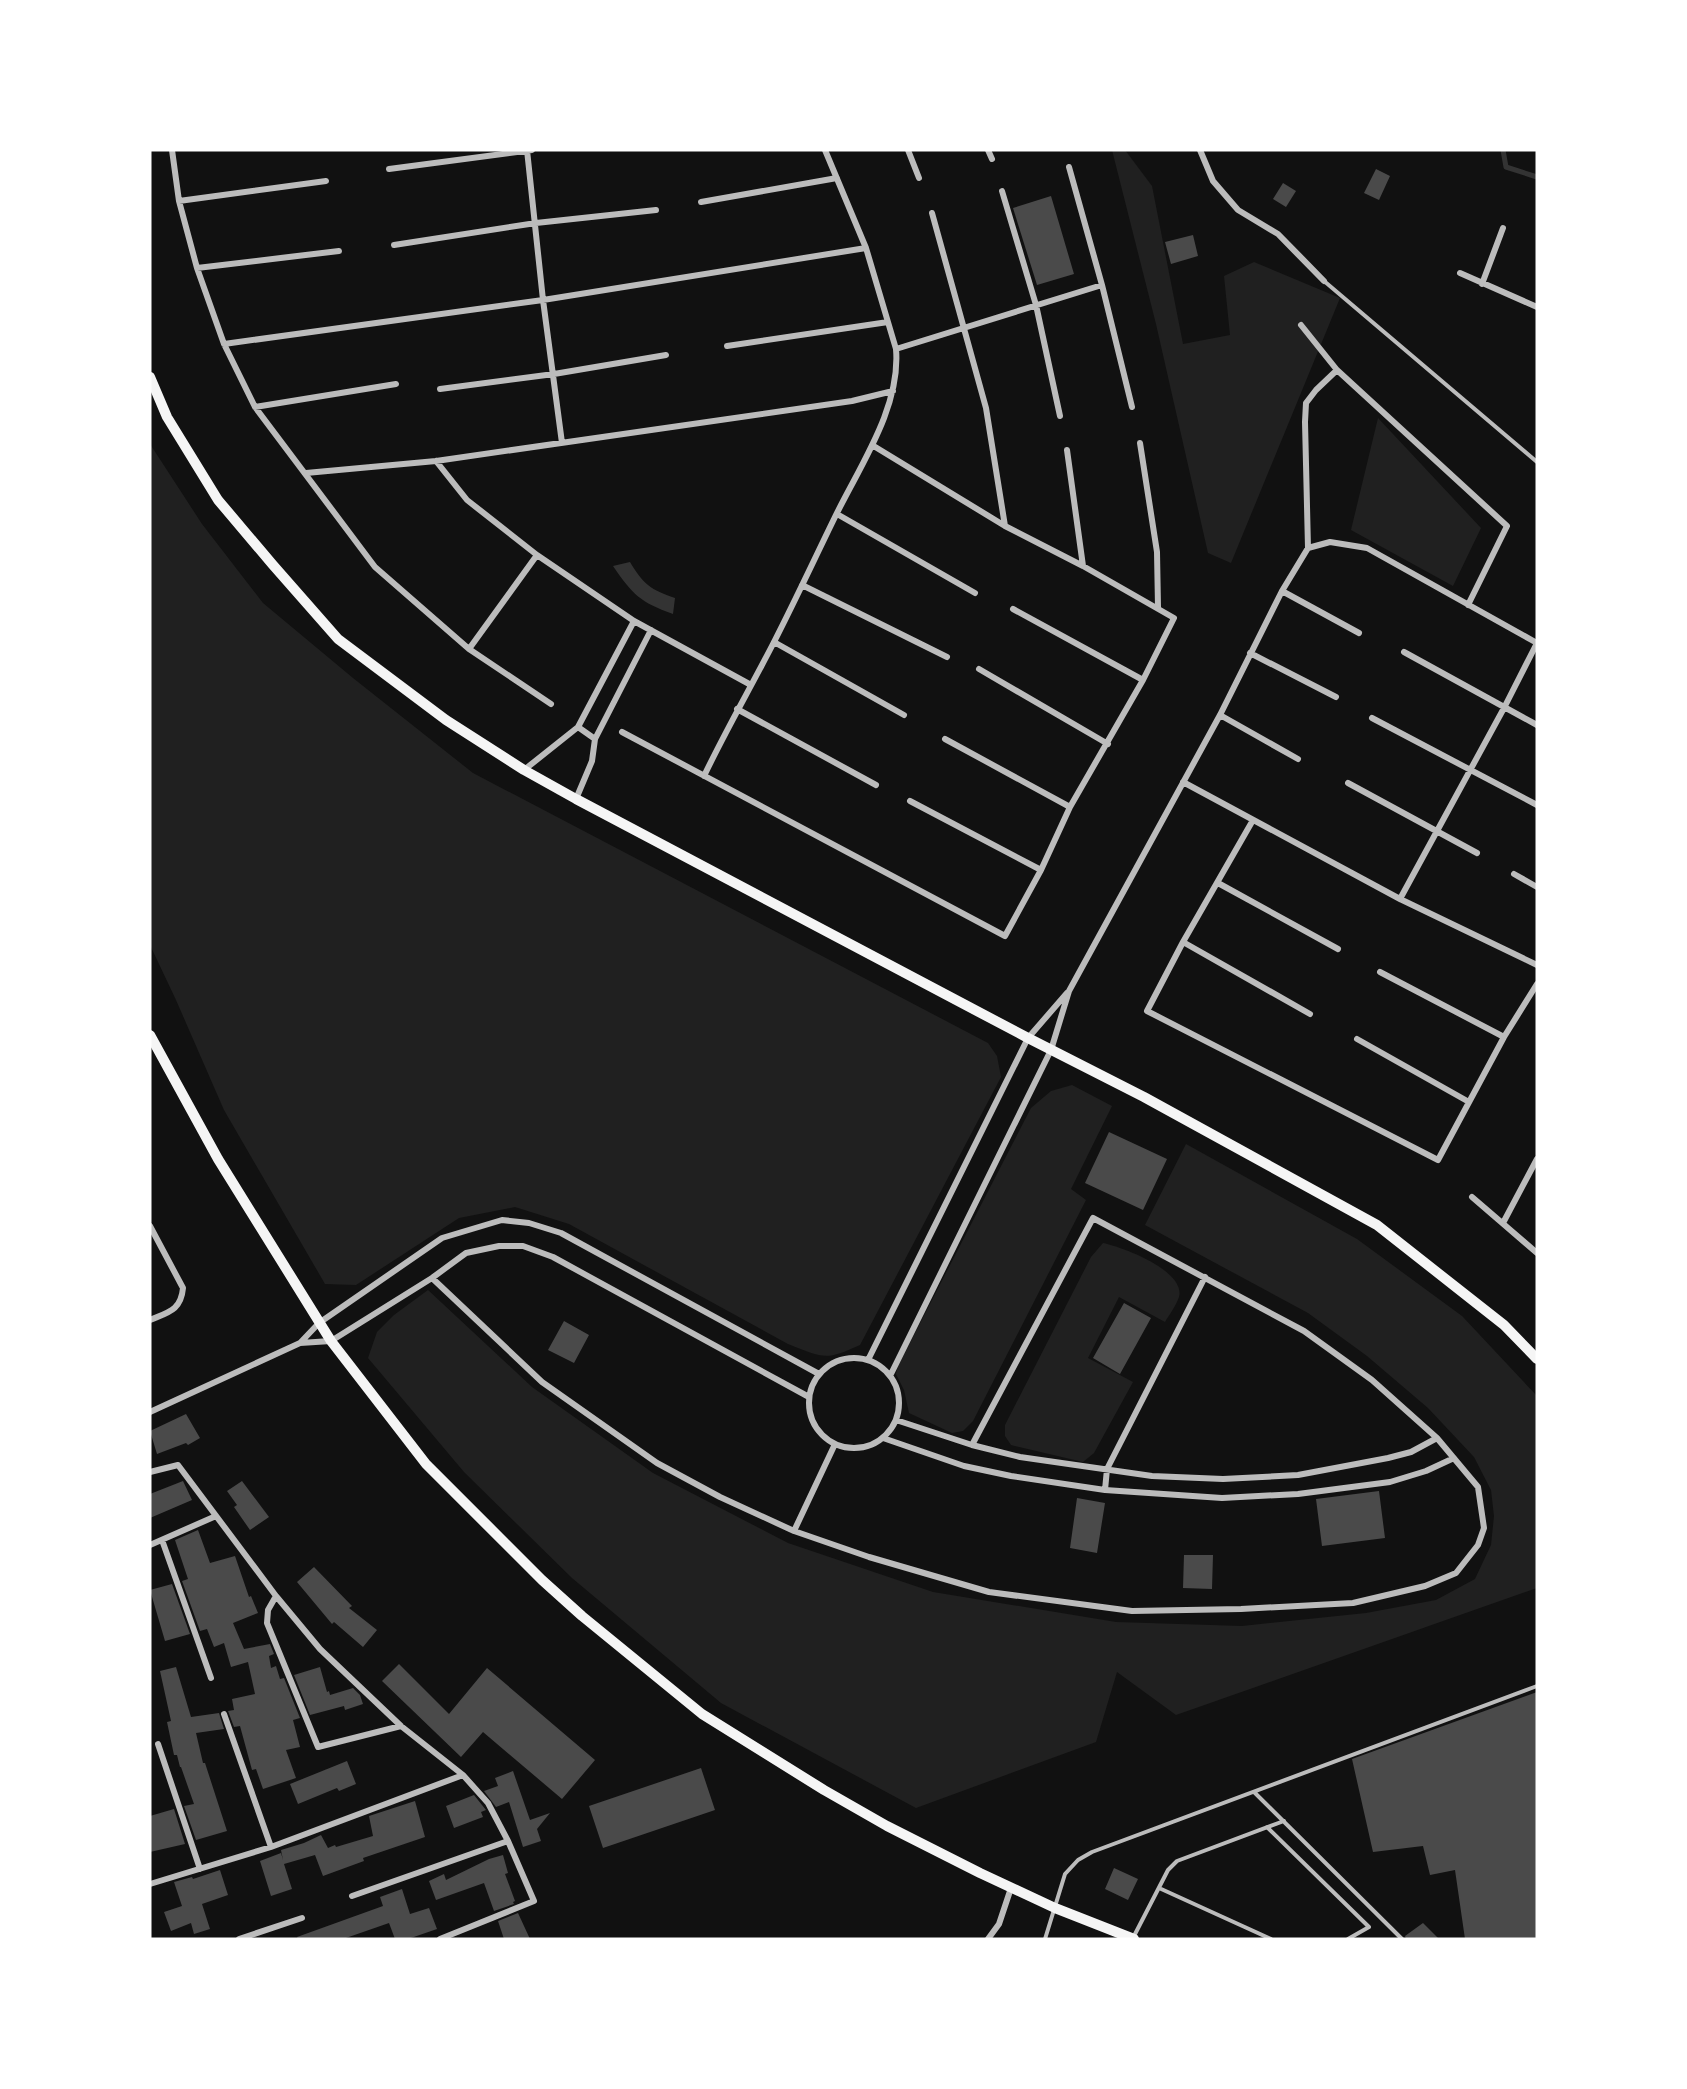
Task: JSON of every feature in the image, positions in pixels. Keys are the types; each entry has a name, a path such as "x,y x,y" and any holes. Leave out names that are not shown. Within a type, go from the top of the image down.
{"main road":[{"path":"150,377 167,417 218,500 273,565 338,639 446,720 524,770 576,799 1144,1097 1377,1225 1504,1325 1537,1359"},
{"path":"150,1035 218,1159 331,1341 426,1464 542,1580 582,1616 702,1714 806,1779 887,1827 1011,1888 1134,1939"}],"street":[{"path":"172,150 178,201 197,268 224,344 255,407 375,567 469,649 551,704"},
{"path":"527,150 543,300 562,443"},
{"path":"389,169 532,150"},
{"path":"704,776 872,445 893,391 897,366 896,349 866,248 825,150"},
{"path":"908,150 919,178"},
{"path":"988,150 992,159"},
{"path":"1200,150 1213,181 1238,210 1278,234 1324,280"},
{"path":"1069,167 1102,285 1132,407"},
{"path":"701,202 837,178"},
{"path":"178,201 326,181"},
{"path":"1002,191 1036,305 1060,416"},
{"path":"394,245 536,223 656,210"},
{"path":"932,213 986,408 1005,525"},
{"path":"1482,284 1503,228"},
{"path":"224,344 543,300 866,248"},
{"path":"197,268 339,251"},
{"path":"1460,273 1537,307"},
{"path":"896,349 1102,285"},
{"path":"727,346 888,322"},
{"path":"1301,325 1337,370 1507,526 1468,605"},
{"path":"440,389 554,374 666,355"},
{"path":"890,1376 1051,1050 1069,992 1220,715 1282,591 1308,548 1306,403 1337,370"},
{"path":"255,407 396,384"},
{"path":"306,473 436,461 852,401 893,391"},
{"path":"1140,443 1157,552 1158,607"},
{"path":"622,732 1005,936 1041,870 1070,807 1108,744 1174,618 1158,607 1005,525 872,445"},
{"path":"1067,450 1083,566"},
{"path":"436,461 467,500 537,555 634,621 751,685"},
{"path":"837,514 975,593"},
{"path":"1308,548 1330,542 1367,549 1537,643 1400,899"},
{"path":"469,649 537,555"},
{"path":"802,585 947,657"},
{"path":"1282,591 1359,633"},
{"path":"1013,609 1143,680"},
{"path":"524,770 578,727 634,621"},
{"path":"576,799 592,762 595,739 651,630"},
{"path":"774,642 904,715"},
{"path":"1404,652 1537,725"},
{"path":"1250,653 1335,697"},
{"path":"979,669 1108,744"},
{"path":"737,709 876,784"},
{"path":"1220,715 1298,759"},
{"path":"1372,718 1537,805"},
{"path":"578,727 595,739"},
{"path":"945,739 1070,807"},
{"path":"1183,782 1400,899 1537,965"},
{"path":"1348,783 1477,853"},
{"path":"910,801 1041,870"},
{"path":"1253,820 1182,942 1148,1011 1438,1160 1504,1037 1537,984"},
{"path":"1514,874 1537,887"},
{"path":"1218,883 1338,949"},
{"path":"1182,942 1310,1014"},
{"path":"1380,972 1504,1037"},
{"path":"868,1360 1028,1038 1069,992"},
{"path":"1357,1039 1469,1102"},
{"path":"1503,1224 1537,1159"},
{"path":"1472,1197 1537,1253"},
{"path":"432,1278 542,1382 657,1463 720,1497 794,1531 869,1557 989,1592 1132,1611 1241,1609 1353,1602 1425,1586 1456,1572 1478,1545 1484,1528 1478,1487 1437,1438 1372,1380 1304,1331 1093,1218 972,1445"},
{"path":"300,1343 319,1323 442,1238 502,1220 529,1223 561,1233 819,1374"},
{"path":"150,1226 183,1288 182,1299 175,1309 150,1320"},
{"path":"150,1412 300,1343 331,1341 432,1278 466,1253 499,1246 523,1246 554,1257 809,1397"},
{"path":"1105,1490 1107,1469 1205,1277"},
{"path":"855,1358 868,1360 880,1366 890,1376 897,1389 899,1405 896,1420 883,1438 872,1445 847,1448 823,1437 814,1425 809,1397 819,1374 829,1365 855,1358"},
{"path":"896,1420 972,1445 1020,1457 1152,1476 1223,1479 1298,1475 1389,1458 1411,1452 1437,1438"},
{"path":"883,1438 964,1466 1011,1476 1105,1490 1222,1498 1298,1494 1390,1482 1426,1471 1454,1458"},
{"path":"794,1531 835,1444"},
{"path":"150,1472 178,1465 276,1596 320,1649 401,1726 463,1775 488,1803 508,1841 534,1901 440,1939"},
{"path":"150,1545 216,1516"},
{"path":"162,1540 212,1678"},
{"path":"276,1596 268,1610 267,1623 318,1747 401,1726"},
{"path":"224,1714 270,1847"},
{"path":"158,1744 200,1869"},
{"path":"150,1884 270,1847 463,1775"},
{"path":"352,1896 508,1841"},
{"path":"988,1939 999,1924 1011,1888"},
{"path":"239,1939 302,1918"}],"lane":[{"path":"1324,280 1537,462"},
{"path":"1045,1939 1065,1874 1078,1860 1092,1852 1537,1686"},
{"path":"1255,1792 1402,1939"},
{"path":"1134,1939 1168,1870 1177,1861 1284,1821"},
{"path":"1267,1827 1370,1927 1348,1939"},
{"path":"1159,1888 1271,1939"}],"shaded area":[{"path":"1112,150 1125,150 1152,186 1183,344 1230,335 1224,276 1254,262 1340,298 1231,563 1208,553 1156,324"},
{"path":"1378,418 1481,528 1453,586 1351,530"},
{"path":"150,444 202,524 263,603 473,773 988,1043 997,1056 1001,1077 860,1345 839,1354 824,1356 788,1344 569,1224 515,1207 459,1218 356,1285 325,1284 224,1110 150,945"},
{"path":"630,562 648,585 675,598 673,614 653,606 638,596 613,566"},
{"path":"1072,1085 1112,1106 1071,1189 1086,1200 973,1421 963,1431 952,1433 909,1413 904,1390 896,1374 898,1366 1031,1108 1051,1091"},
{"path":"1186,1144 1357,1239 1462,1316 1537,1396 1537,1588 1176,1715 1117,1672 1096,1742 916,1808 721,1703 572,1578 464,1472 368,1358 377,1332 394,1315 428,1290 532,1387 653,1473 788,1543 933,1592 1116,1622 1242,1626 1366,1613 1436,1600 1475,1579 1491,1545 1494,1516 1491,1490 1474,1457 1428,1408 1367,1356 1308,1313 1145,1225"},
{"path":"1103,1243 1138,1255 1163,1270 1179,1287 1178,1300 1165,1322 1119,1297 1088,1358 1133,1382 1094,1453 1083,1462 1011,1445 1005,1436 1005,1425 1091,1257"}],"building":[{"path":"1376,169 1390,176 1379,200 1364,193"},
{"path":"1283,183 1296,191 1286,207 1273,199"},
{"path":"1051,196 1074,274 1037,285 1013,208"},
{"path":"1193,235 1198,256 1171,264 1165,242"},
{"path":"1109,1132 1167,1159 1143,1210 1085,1183"},
{"path":"1124,1303 1151,1318 1120,1374 1093,1358"},
{"path":"564,1321 589,1335 574,1363 548,1350"},
{"path":"186,1414 200,1438 188,1445 186,1443 157,1454 150,1431"},
{"path":"183,1481 192,1500 150,1518 150,1494"},
{"path":"242,1481 269,1517 250,1530 234,1507 237,1505 227,1491"},
{"path":"1379,1491 1385,1538 1322,1546 1316,1499"},
{"path":"1077,1498 1105,1503 1097,1553 1070,1548"},
{"path":"198,1530 210,1563 235,1556 249,1597 251,1596 258,1613 233,1623 244,1649 270,1644 274,1654 269,1656 271,1668 276,1666 280,1679 284,1678 300,1718 293,1720 300,1747 286,1750 296,1778 263,1789 256,1769 252,1770 240,1726 234,1727 228,1711 234,1710 232,1699 255,1694 248,1662 231,1667 224,1643 214,1647 207,1629 200,1631 182,1581 188,1579 175,1540"},
{"path":"1184,1555 1213,1555 1212,1589 1183,1588"},
{"path":"314,1567 352,1606 349,1608 377,1630 363,1647 334,1622 332,1624 297,1582"},
{"path":"172,1584 190,1634 165,1641 150,1590"},
{"path":"399,1664 449,1714 487,1668 595,1760 562,1799 483,1732 461,1757 382,1681"},
{"path":"176,1667 191,1717 219,1713 224,1729 196,1733 203,1763 205,1763 227,1831 196,1840 184,1806 194,1804 177,1755 174,1755 167,1722 171,1721 160,1671"},
{"path":"320,1667 327,1692 329,1691 330,1695 353,1688 360,1695 363,1704 345,1710 344,1706 310,1715 294,1675"},
{"path":"1537,1692 1537,1939 1465,1939 1455,1870 1430,1875 1423,1846 1373,1852 1352,1759"},
{"path":"347,1761 356,1784 339,1791 337,1788 298,1804 290,1784"},
{"path":"701,1768 715,1810 603,1848 589,1806"},
{"path":"513,1771 530,1820 550,1813 537,1829 541,1841 523,1847 509,1802 496,1807 484,1791 498,1786 495,1778"},
{"path":"474,1795 486,1810 481,1812 483,1817 454,1828 446,1806"},
{"path":"415,1801 425,1837 363,1858 364,1861 323,1876 315,1855 284,1864 292,1889 271,1896 260,1861 281,1853 283,1860 281,1850 321,1835 328,1848 373,1836 369,1816"},
{"path":"174,1809 185,1844 150,1852 150,1816"},
{"path":"503,1855 508,1873 505,1874 515,1901 514,1904 494,1911 484,1883 436,1900 429,1881 444,1874 446,1880 489,1859"},
{"path":"1114,1868 1138,1879 1128,1900 1105,1889"},
{"path":"220,1870 228,1895 202,1904 210,1929 194,1934 191,1923 171,1931 164,1912 182,1906 174,1882 192,1877 193,1879"},
{"path":"402,1889 410,1914 429,1908 437,1929 408,1939 395,1939 389,1923 343,1939 298,1939 297,1937 383,1906 380,1897"},
{"path":"518,1913 530,1939 504,1939 498,1921"},
{"path":"1423,1923 1439,1939 1406,1939 1405,1936"}],"waterway":[{"path":"1503,150 1506,167 1537,177"}]}
